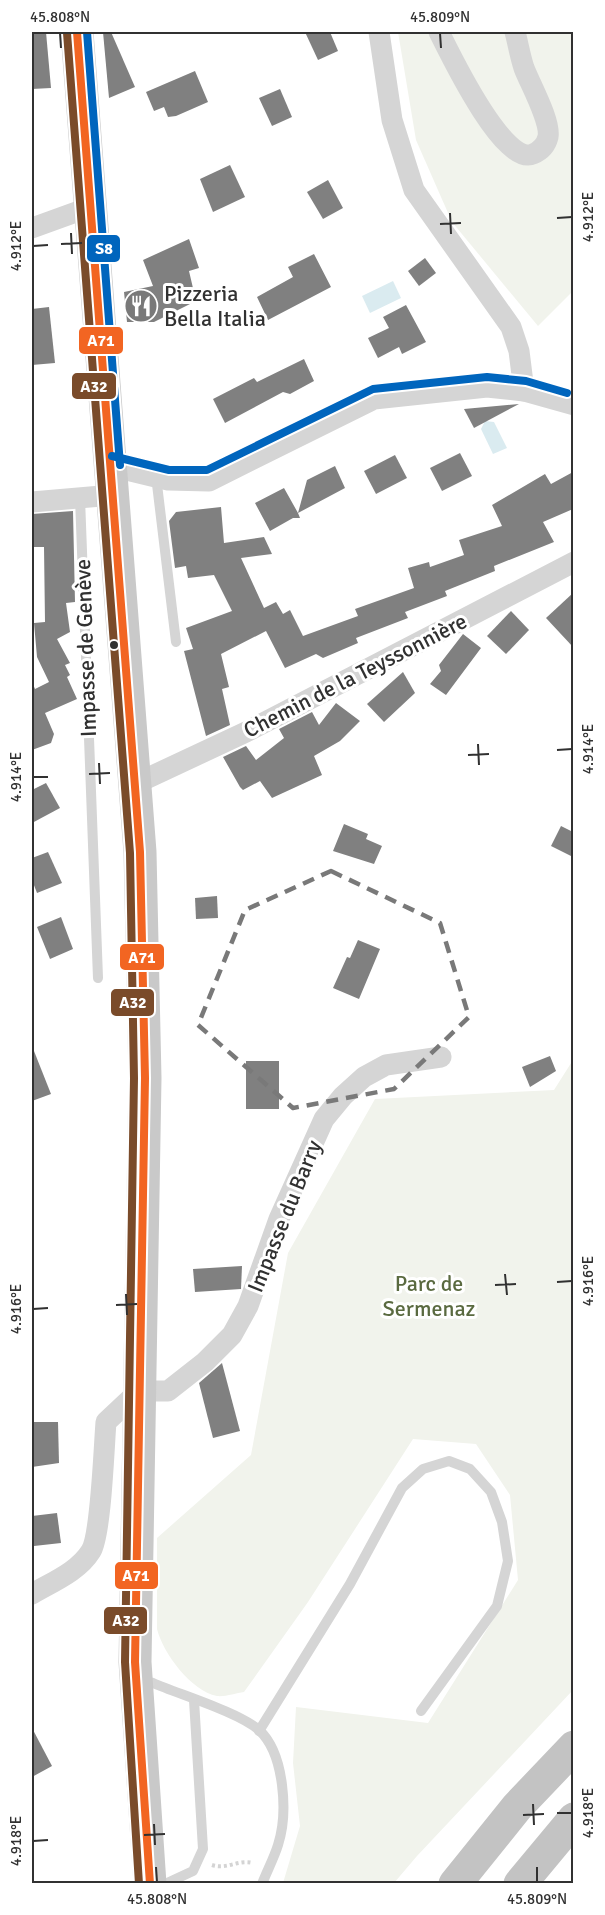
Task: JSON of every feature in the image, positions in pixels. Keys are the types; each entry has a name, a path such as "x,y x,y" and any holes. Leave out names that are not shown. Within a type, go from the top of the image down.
{"highway":[{"path":"455,1884 517,1808 573,1747"},
{"path":"520,1884 573,1820"}],"main road":[{"path":"77,32 140,852 145,1078 135,1679 154,1875"}],"street":[{"path":"379,32 392,120 414,190 511,327 519,351 524,391"},
{"path":"439,32 459,72 503,141 517,153 530,155 542,149 548,136 545,119 523,66 515,32"},
{"path":"32,228 90,207"},
{"path":"32,502 80,498 112,481 156,476 168,480 209,481 374,399 487,387 524,391 573,405"},
{"name":"Chemin de la Teyssonnière","path":"135,784 246,732 573,562"},
{"name":"Impasse du Barry","path":"139,1391 168,1390 205,1362 232,1335 248,1306 279,1219 324,1119 343,1096 364,1077 386,1065 441,1057"},
{"path":"32,1594 74,1570 93,1550 106,1422 139,1391"}],"lane":[{"path":"156,476 176,642"},
{"name":"Impasse de Genève","path":"80,498 98,978"},
{"path":"260,1731 350,1584 402,1488 423,1469 449,1461 470,1469 491,1492 502,1522 508,1561 497,1606 421,1711"},
{"path":"135,1679 153,1683 194,1700 260,1731 276,1756 283,1792 279,1843 262,1884"},
{"path":"154,1875 193,1871 200,1861 203,1849 194,1700"}],"path":[{"path":"200,1861 222,1868 243,1860 269,1866"}],"highlighted area":[{"path":"331,871 440,923 469,1017 394,1089 293,1108 198,1025 245,910"}],"green space":[{"path":"398,32 573,32 573,291 538,326 452,222 416,140"},
{"name":"Parc de Sermenaz","path":"573,1060 573,1690 394,1883 283,1883 300,1826 293,1763 296,1707 428,1723 518,1580 510,1495 476,1444 413,1439 308,1602 244,1692 223,1696 207,1693 188,1679 160,1639 157,1629 157,1538 251,1455 288,1253 375,1099 554,1090"}],"shaded area":[{"path":"393,281 401,298 370,313 362,296"},
{"path":"485,421 494,422 507,448 493,454 481,429"}],"building":[{"path":"32,32 46,32 51,88 32,89"},
{"path":"103,32 111,32 135,87 109,98"},
{"path":"305,32 330,32 338,51 318,60"},
{"path":"195,71 208,102 176,116 168,117 164,107 154,111 146,92"},
{"path":"280,89 292,117 272,126 259,98"},
{"path":"230,165 245,197 213,212 200,179"},
{"path":"328,180 343,208 323,219 307,192"},
{"path":"189,239 199,268 189,271 196,301 154,322 127,322 124,292 153,286 143,260"},
{"path":"314,254 331,287 268,320 257,297 293,277 288,267"},
{"path":"425,258 436,273 419,286 408,271"},
{"path":"406,305 426,342 402,354 399,347 378,358 368,338 389,328 383,317"},
{"path":"49,307 55,363 32,365 32,309"},
{"path":"304,359 314,381 290,394 283,392 225,423 213,399 254,378 257,382"},
{"path":"519,404 474,428 464,409"},
{"path":"460,453 472,476 442,491 430,468"},
{"path":"395,455 407,478 376,494 364,471"},
{"path":"335,466 345,488 298,513 307,480"},
{"path":"573,472 573,509 543,522 554,542 494,566 495,571 445,591 447,596 405,612 408,618 356,638 358,643 323,658 316,654 285,668 266,631 221,654 229,687 222,689 230,725 206,736 184,651 193,649 186,628 232,611 214,575 188,578 186,566 175,568 169,521 176,512 221,507 224,543 264,537 272,554 241,558 264,608 276,602 283,614 290,610 303,636 358,616 355,609 414,588 408,568 429,562 430,567 464,555 459,540 502,526 492,505 545,474 551,484"},
{"path":"284,488 300,518 293,518 270,531 255,503"},
{"path":"73,511 75,602 66,603 70,632 57,639 70,663 65,665 70,675 67,677 77,699 45,713 54,734 51,743 32,750 32,682 35,689 49,682 37,657 34,623 45,622 44,547 32,547 32,514"},
{"path":"573,593 573,647 546,618"},
{"path":"511,611 529,630 506,654 487,636"},
{"path":"463,634 481,648 446,695 430,684 441,671 439,665"},
{"path":"403,672 415,693 384,722 367,704"},
{"path":"336,703 360,721 340,741 314,756 322,775 272,798 260,781 243,790 240,787 223,757 246,746 256,760 284,738 279,729 312,712 319,725"},
{"path":"46,783 60,808 32,823 32,790"},
{"path":"344,824 368,834 366,839 382,846 374,864 333,851"},
{"path":"561,826 573,832 573,857 551,846"},
{"path":"48,852 62,883 37,893 32,880 32,858"},
{"path":"217,896 218,918 196,919 195,898"},
{"path":"61,917 73,949 50,959 37,927"},
{"path":"358,940 380,949 359,999 333,988 347,957 350,958"},
{"path":"32,1046 51,1094 32,1101"},
{"path":"550,1056 556,1071 530,1087 522,1067"},
{"path":"246,1061 279,1061 279,1109 246,1109"},
{"path":"242,1266 241,1289 195,1292 193,1269"},
{"path":"222,1363 240,1431 213,1438 199,1383"},
{"path":"32,1422 58,1422 59,1463 32,1467"},
{"path":"57,1513 61,1543 34,1546 32,1516"},
{"path":"32,1728 52,1766 32,1777"}],"transit line":[{"name":"A71","path":"77,32 140,852 145,1078 135,1662 150,1884"},
{"name":"S8","path":"87,32 120,465"},
{"name":"A32","path":"67,33 130,853 134,1078 125,1662 139,1884"},
{"name":"S8","path":"112,456 169,470 207,470 373,389 487,377 526,381 567,393"}],"place":[{"name":"Pizzeria Bella Italia","path":"141,306"}]}
